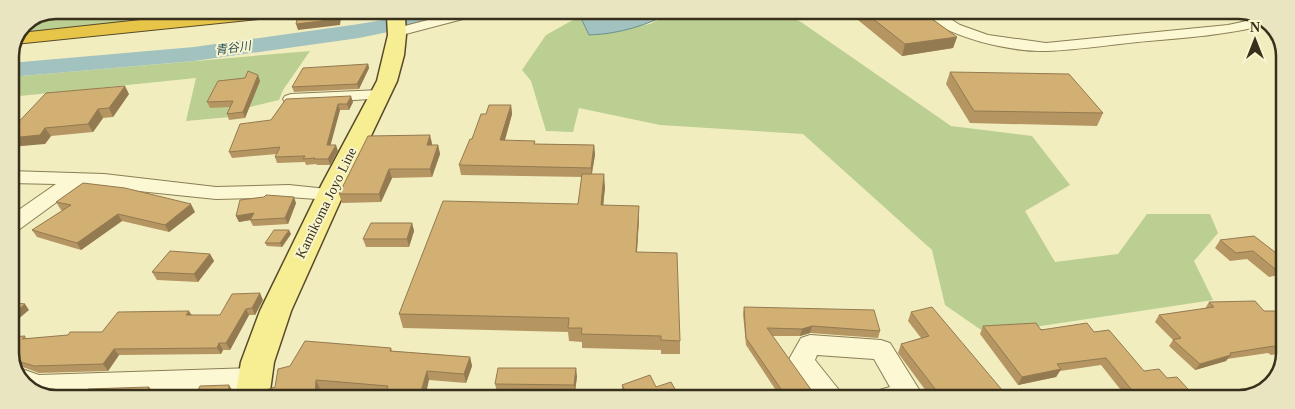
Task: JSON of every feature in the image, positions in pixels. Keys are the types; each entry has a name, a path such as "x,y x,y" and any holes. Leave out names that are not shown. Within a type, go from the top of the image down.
{"highway":[{"path":"24,38 204,19"}],"main road":[{"name":"Kamikoma Joyo Line","path":"252,388 265,336 276,309 330,194 387,81 396,22"}],"street":[{"path":"396,22 418,19"},
{"path":"940,19 977,36 1024,46 1046,47 1228,29 1256,23"},
{"path":"291,99 380,95"},
{"path":"19,177 104,180 216,193 289,191 330,194"},
{"path":"19,220 74,180"},
{"path":"824,390 801,361 810,345 881,350 898,390"},
{"path":"39,386 252,388"}],"green space":[{"path":"49,19 148,19 28,32 35,25"},
{"path":"575,19 581,19 589,35 650,24 660,19 795,19 951,126 1032,136 1070,185 1025,211 1055,262 1118,254 1147,214 1210,214 1218,233 1194,261 1213,300 987,334 945,305 932,250 803,134 660,125 579,108 573,132 546,131 531,81 522,70 546,35"},
{"path":"310,51 283,90 279,100 250,107 230,117 186,121 196,78 19,96 19,76"}],"water":[{"path":"581,19 658,19 612,33 589,35"}],"building":[{"path":"297,19 338,19 296,24"},
{"path":"873,19 932,19 957,37 905,44"},
{"path":"368,64 357,84 292,87 303,68"},
{"path":"248,71 258,75 243,112 227,114 233,101 207,102 218,81 245,78"},
{"path":"950,72 1069,74 1103,113 974,111"},
{"path":"125,86 109,108 98,109 88,124 45,128 40,135 19,137 19,122 46,93"},
{"path":"351,96 347,104 338,104 327,145 336,145 328,159 303,159 305,156 275,157 280,147 229,152 240,124 271,120 286,99"},
{"path":"489,105 511,105 500,140 535,141 534,144 594,145 591,168 459,165 470,139 472,139 481,114 486,114"},
{"path":"430,135 427,145 438,145 430,169 389,169 379,194 339,194 368,136"},
{"path":"582,174 604,174 601,205 639,206 636,252 677,253 680,341 661,340 661,336 581,334 582,328 568,328 569,318 399,314 443,201 578,204"},
{"path":"83,183 125,188 191,204 165,225 118,214 77,243 32,230 71,205 56,202"},
{"path":"266,195 294,197 285,218 250,220 254,213 236,216 240,200 264,197"},
{"path":"371,223 412,223 407,239 363,239"},
{"path":"274,230 289,230 280,243 265,243"},
{"path":"1254,236 1276,253 1276,269 1253,251 1236,253 1220,240"},
{"path":"170,251 210,254 194,274 152,272"},
{"path":"260,293 252,308 246,309 226,343 219,343 217,348 114,349 103,364 34,366 20,362 19,336 25,336 22,339 68,335 70,332 102,332 118,312 189,311 186,315 220,315 232,294"},
{"path":"1255,301 1264,311 1276,311 1276,349 1274,346 1230,353 1231,355 1200,364 1173,340 1181,338 1159,315 1214,307 1209,302"},
{"path":"19,303 25,304 19,309"},
{"path":"744,307 874,310 880,331 812,326 802,329 767,328 811,390 782,390 746,338"},
{"path":"932,307 1002,390 936,390 901,344 929,336 911,312"},
{"path":"1036,323 1041,330 1087,323 1094,332 1109,330 1144,371 1159,369 1167,378 1177,377 1189,390 1132,390 1106,358 1057,364 1061,369 1022,377 983,326"},
{"path":"305,341 391,348 390,351 470,357 464,374 427,371 421,390 387,390 388,386 316,380 315,390 266,390 275,387 278,369 290,366"},
{"path":"498,368 576,368 574,385 495,384"},
{"path":"650,375 656,387 671,382 676,390 625,390 622,385"},
{"path":"229,385 229,390 198,390 200,386"},
{"path":"149,387 148,390 88,389"}],"waterway":[{"name":"青谷川","path":"19,69 194,54 359,31 423,19"}]}
